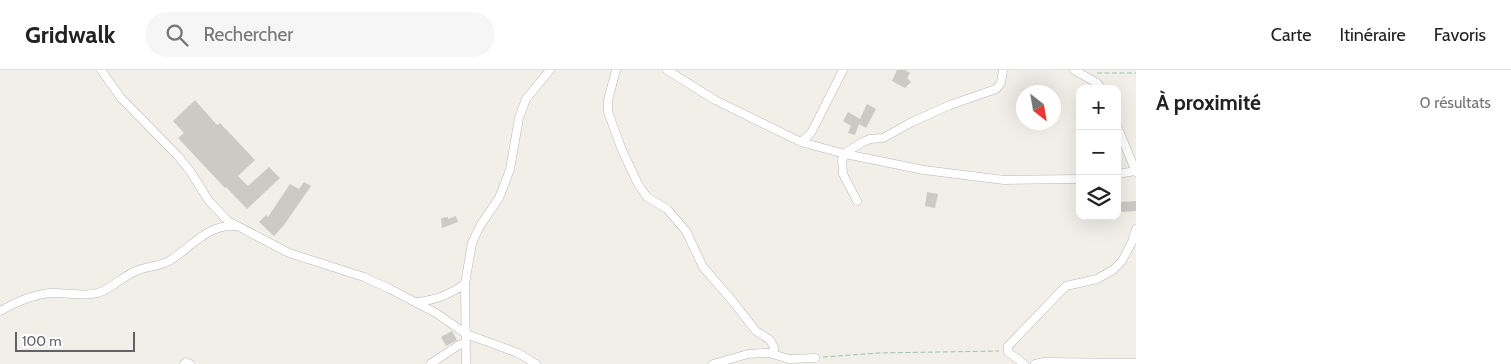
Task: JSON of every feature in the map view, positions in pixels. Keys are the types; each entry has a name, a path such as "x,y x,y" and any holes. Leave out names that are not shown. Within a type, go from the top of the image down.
{"street":[{"path":"101,70 121,98 178,156 209,200 228,221 289,253 364,277 436,313 466,334 518,353 536,364"},
{"path":"466,364 465,284 468,261 475,234 499,198 510,168 520,118 526,99 550,70"},
{"path":"616,70 608,100 608,112 622,150 638,184 647,197 667,209 686,231 703,268 756,331 770,340 774,347 774,354"},
{"path":"667,70 715,100 802,142 845,154 924,170 1004,180 1076,180"},
{"path":"802,142 811,133 843,70"},
{"path":"857,201 843,174 842,159 845,154 863,142 870,139 883,138 912,122 973,96 996,89 1002,83 1004,70"},
{"path":"1074,70 1099,85"},
{"path":"1119,130 1136,171 1121,173"},
{"path":"0,311 21,300 40,295 99,293 132,272 156,266 170,260 202,235 217,227 237,226"},
{"path":"1024,364 1010,354 1007,349 1019,334 1066,286 1097,279 1113,270 1122,261 1132,242 1136,229"},
{"path":"416,302 435,300 465,284"},
{"path":"430,364 459,345 466,343"},
{"path":"712,364 748,354 769,353 789,359 807,359 822,364"},
{"path":"184,364 186,362 190,364"},
{"path":"1035,364 1044,362 1136,363"}],"path":[{"path":"1083,74 1136,73"},
{"path":"815,361 879,353 993,352 1007,349"}],"building":[{"path":"897,70 905,70 910,73 907,78 911,82 905,88 892,81"},
{"path":"195,100 217,125 220,123 255,160 238,176 248,186 269,167 280,178 247,209 178,138 184,133 173,121"},
{"path":"867,104 876,109 866,128 859,124 855,135 848,133 851,126 843,121 848,112 860,119"},
{"path":"304,182 311,186 274,236 259,222 266,215 268,217 290,184 299,189"},
{"path":"927,192 938,194 935,208 925,206"},
{"path":"1136,201 1136,211 1121,212 1121,202"},
{"path":"456,216 458,222 442,228 441,218 448,217 448,219"},
{"path":"452,331 457,340 446,346 441,337"}]}
